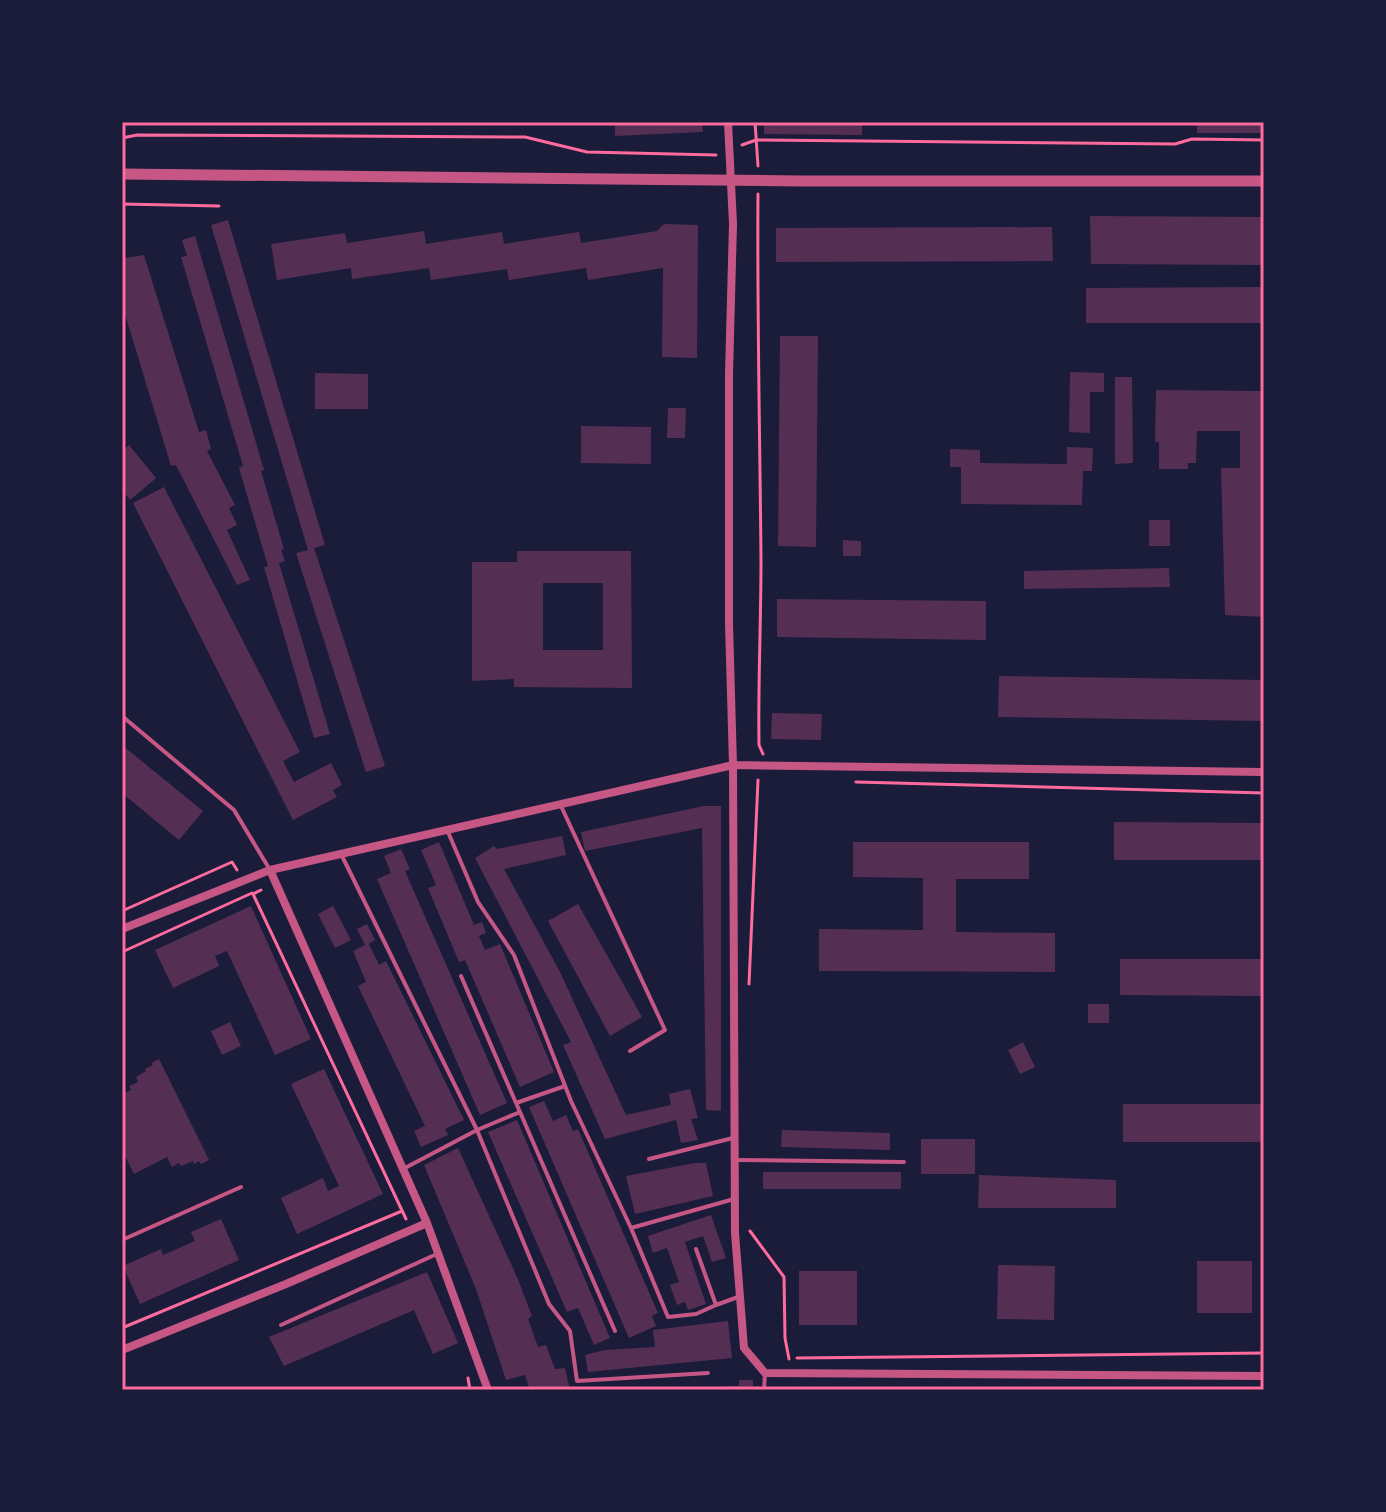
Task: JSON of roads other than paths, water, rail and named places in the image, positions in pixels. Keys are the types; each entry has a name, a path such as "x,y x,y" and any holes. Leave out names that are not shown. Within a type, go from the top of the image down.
{"street":[{"path":"728,122 733,224 729,374 729,623 733,765 735,1199 744,1348 765,1373 1264,1376"},
{"path":"122,174 731,181 1264,181"},
{"path":"122,929 270,870 733,765 1264,772"},
{"path":"270,870 427,1223 488,1390"},
{"path":"122,1350 427,1223"}],"lane":[{"path":"122,716 234,810 270,870"},
{"path":"560,804 665,1030 630,1051"},
{"path":"447,830 478,902 514,955 565,1086 631,1228 668,1317 696,1314 740,1296"},
{"path":"340,854 477,1130 549,1304 570,1331 578,1390"},
{"path":"461,976 615,1331"},
{"path":"516,1103 565,1086"},
{"path":"403,1169 477,1130 520,1112"},
{"path":"649,1159 735,1137"},
{"path":"735,1160 904,1162"},
{"path":"122,1240 241,1187"},
{"path":"631,1228 735,1199"},
{"path":"696,1249 716,1305"},
{"path":"281,1325 439,1253"},
{"path":"577,1381 708,1373"},
{"path":"764,1390 765,1373"}]}
